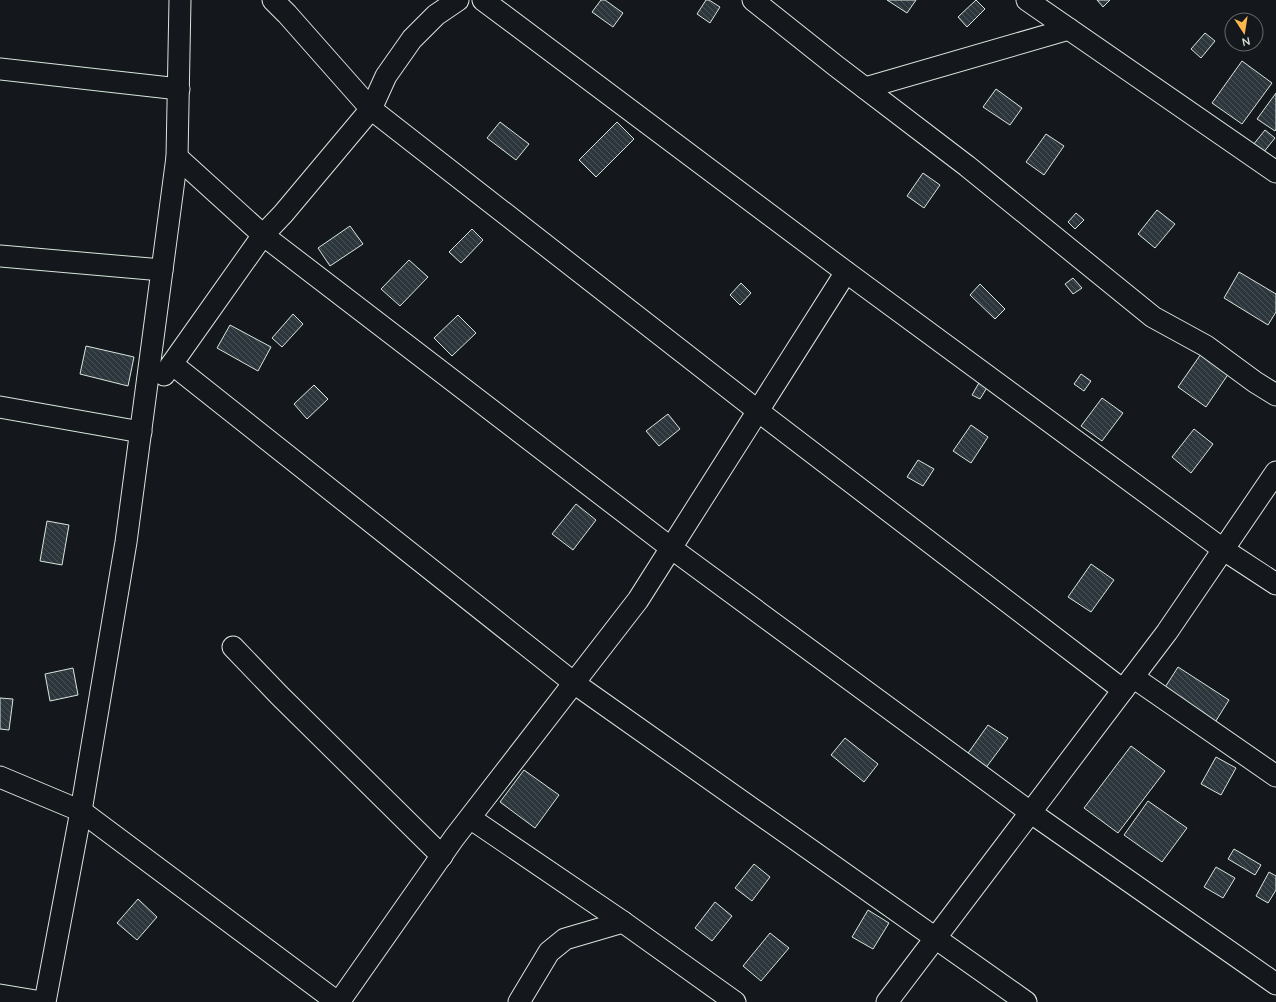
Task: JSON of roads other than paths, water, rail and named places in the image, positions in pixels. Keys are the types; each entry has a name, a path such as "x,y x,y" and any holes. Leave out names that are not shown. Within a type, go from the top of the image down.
{"street":[{"path":"0,995 43,1002 81,811 126,542 177,156 180,0"},
{"path":"273,0 371,109 758,411 1128,683 1276,776"},
{"path":"145,402 263,235 283,214 371,109 386,76 412,39 436,15 458,0"},
{"path":"483,0 846,272 1224,550 1276,584"},
{"path":"753,0 967,166 1153,317 1206,346 1255,382 1276,394"},
{"path":"1028,0 1276,172"},
{"path":"865,88 1069,29"},
{"path":"0,69 179,89"},
{"path":"177,156 263,235 671,548 1030,812 1276,984"},
{"path":"0,256 162,270"},
{"path":"0,777 81,811 338,1002 470,818 638,600 846,272"},
{"path":"172,364 574,683 1026,1002"},
{"path":"0,407 141,432"},
{"path":"886,1002 1168,632 1276,472"},
{"path":"233,647 279,695 442,856"},
{"path":"470,818 623,922 734,1002"},
{"path":"519,1002 549,952 565,939 623,922"}]}
